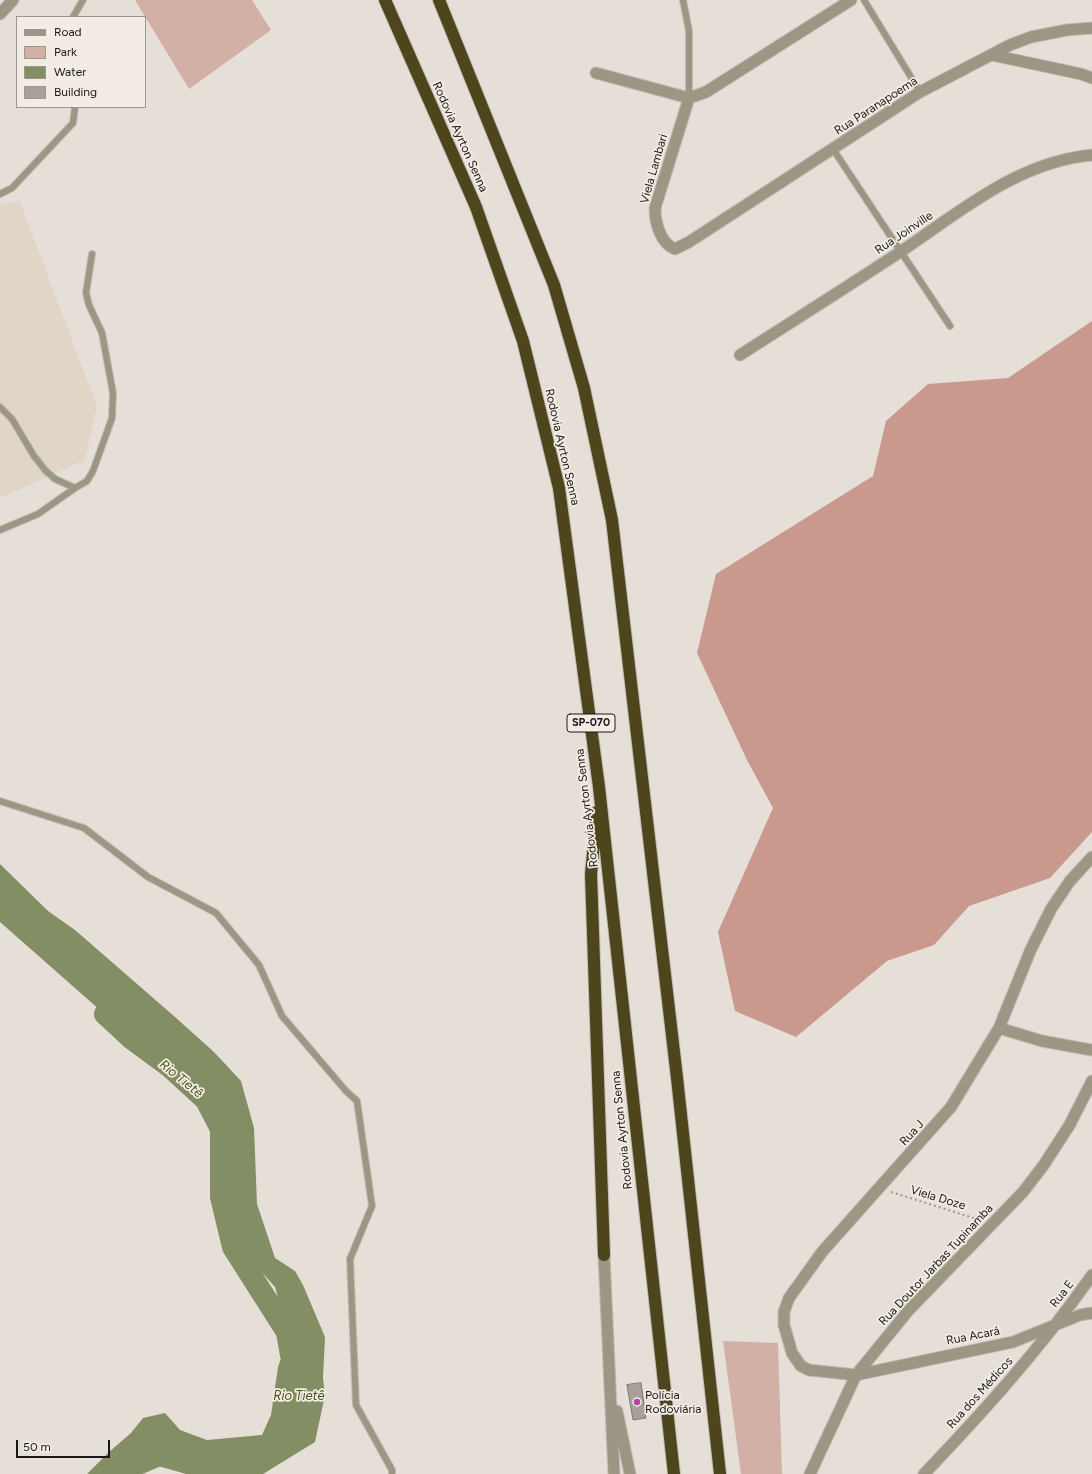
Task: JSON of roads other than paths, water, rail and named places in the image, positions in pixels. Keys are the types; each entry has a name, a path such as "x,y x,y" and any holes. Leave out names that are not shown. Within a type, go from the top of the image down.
{"highway":[{"name":"Rodovia Ayrton Senna","path":"385,0 476,207 522,342 559,488 599,787 674,1474"},
{"path":"439,0 554,285 584,388 612,520 677,1078 720,1474"},
{"path":"599,787 591,874 604,1256"}],"street":[{"path":"0,14 13,0"},
{"path":"596,73 689,98 711,89 851,0"},
{"name":"Rua Paranapoema","path":"690,242 920,92 1031,37 1067,30 1092,28"},
{"path":"992,55 1081,74 1092,78"},
{"name":"Viela Lambari","path":"689,98 655,208 655,216 656,226 670,247 675,249 680,248 690,242"},
{"name":"Rua Joinville","path":"740,355 1008,180 1038,167 1058,161 1092,155"},
{"name":"Rua J","path":"856,1375 809,1370 800,1366 792,1353 784,1325 784,1312 789,1298 822,1252 951,1107 999,1028 1031,948 1051,909 1070,881 1092,857"},
{"path":"999,1028 1042,1041 1092,1050"},
{"name":"Rua Doutor Jarbas Tupinamba","path":"810,1474 856,1375 908,1311 1023,1192 1043,1166 1069,1126 1092,1081"},
{"path":"604,1256 614,1474"},
{"name":"Rua E","path":"1053,1327 1092,1275"},
{"name":"Rua Acará","path":"856,1375 1013,1342 1080,1315 1092,1313"},
{"name":"Rua dos Médicos","path":"924,1474 989,1405 1053,1327"},
{"path":"610,1369 630,1474"}],"lane":[{"path":"74,16 83,0"},
{"path":"683,0 689,31 689,98"},
{"path":"864,0 920,92"},
{"path":"0,194 12,188 22,179 73,124 75,108"},
{"path":"833,149 950,326"},
{"path":"0,530 38,514 87,481 93,471 112,418 113,393 102,333 88,305 86,294 92,254"},
{"path":"0,407 12,419 34,456 45,470 54,478 75,488"},
{"path":"0,801 84,828 148,877 216,913 259,965 282,1016 356,1101 372,1206 350,1259 356,1405 392,1470 392,1474"}],"water":[{"name":"Rio Tietê","path":"0,864 48,911 75,930 214,1052 241,1081 254,1128 257,1204 275,1258 295,1271 303,1285 325,1337 323,1378 325,1395 315,1442 263,1474 235,1474 215,1464 173,1453 131,1463 126,1474 87,1474 131,1433 143,1418 165,1413 180,1430 207,1440 262,1435 271,1415 278,1367 283,1353 283,1315 275,1287 235,1242 221,1219 217,1194 220,1156 228,1134 210,1104 191,1078 174,1063 155,1049 126,1033 0,922"}],"waterway":[{"name":"Rio Tietê","path":"105,1014 132,1039 170,1067 206,1100 221,1129 221,1197 233,1247 287,1332 291,1355"},
{"name":"Rio Tietê","path":"114,1474 159,1455 213,1470 245,1469 254,1466"}],"place":[{"name":"Polícia Rodoviária","path":"637,1402"}]}
